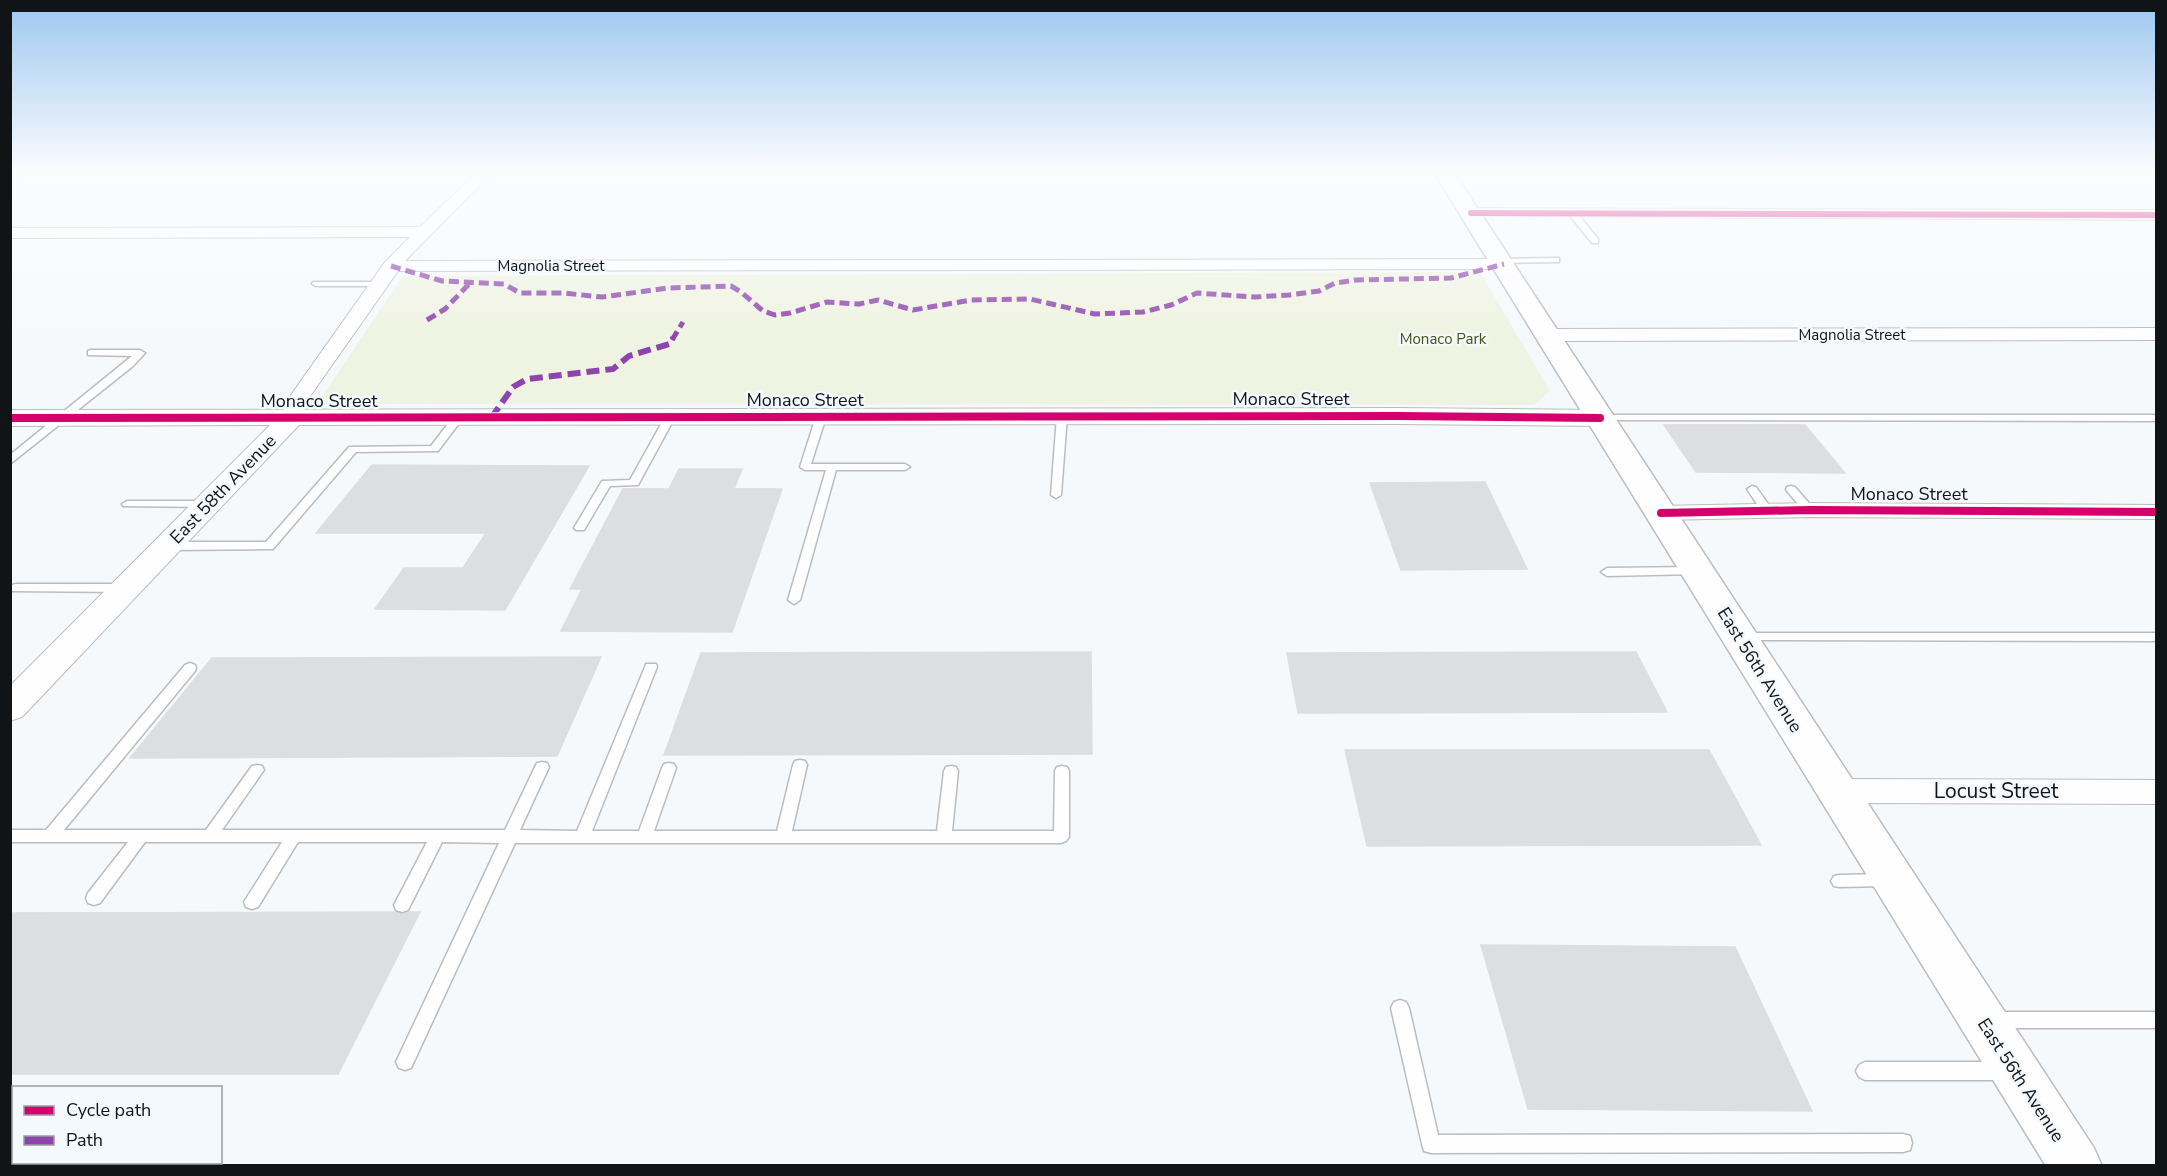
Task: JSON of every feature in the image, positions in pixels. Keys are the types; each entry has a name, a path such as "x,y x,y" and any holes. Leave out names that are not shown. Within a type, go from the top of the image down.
{"main road":[{"name":"East 56th Avenue","path":"1481,229 1698,571 1737,637 2076,1166"}],"street":[{"name":"East 58th Avenue","path":"10,708 292,418 296,402 378,284 391,266 427,229"},
{"path":"10,233 424,232"},
{"name":"Magnolia Street","path":"391,266 1503,263"},
{"name":"Magnolia Street","path":"1548,335 2157,334"},
{"name":"Monaco Street","path":"10,418 1062,416 1600,418"},
{"name":"Monaco Street","path":"1660,513 1809,510 2157,512"},
{"name":"Locust Street","path":"1836,791 2157,792"}],"lane":[{"path":"1585,229 1595,241"},
{"path":"1503,263 1556,260"},
{"path":"316,284 378,284"},
{"path":"10,461 130,364 140,353 91,353"},
{"path":"1056,495 1062,416"},
{"path":"168,546 269,546 353,449 434,449 458,417"},
{"path":"580,528 606,483 634,483 670,417"},
{"path":"820,417 805,467 905,467"},
{"path":"1600,418 2157,417"},
{"path":"794,600 832,467"},
{"path":"1752,489 1767,511"},
{"path":"1791,489 1809,510"},
{"path":"127,504 208,504"},
{"path":"1607,572 1698,571"},
{"path":"16,588 127,588"},
{"path":"1737,637 2157,637"},
{"path":"582,836 651,667"},
{"path":"50,836 190,668"},
{"path":"783,837 800,765"},
{"path":"405,1062 542,767"},
{"path":"645,836 669,768"},
{"path":"210,836 257,770"},
{"path":"944,837 951,771"},
{"path":"10,836 1061,837 1062,771"},
{"path":"94,898 141,836"},
{"path":"252,902 294,836"},
{"path":"402,905 438,836"},
{"path":"1839,881 1893,880"},
{"path":"1400,1008 1431,1144 1903,1143"},
{"path":"1983,1020 2157,1020"},
{"path":"1865,1071 2016,1071"}],"green space":[{"name":"Monaco Park","path":"1480,272 1550,391 1534,405 317,404 403,276"}],"building":[{"path":"1664,425 1805,425 1845,473 1696,472"},
{"path":"372,465 589,466 505,610 375,609 404,568 463,568 486,533 316,533"},
{"path":"679,469 742,469 734,489 782,489 732,632 561,631 582,589 570,589 623,489 669,489"},
{"path":"1485,482 1527,569 1401,570 1370,483"},
{"path":"1091,652 1092,754 664,755 701,653"},
{"path":"1636,652 1667,712 1298,713 1287,653"},
{"path":"601,657 557,756 130,758 212,658"},
{"path":"1345,750 1709,750 1761,845 1367,846"},
{"path":"420,912 338,1074 10,1074 10,913"},
{"path":"1481,945 1735,947 1812,1111 1528,1109"}],"marked path":[{"path":"391,266 442,281 483,281 504,284 520,293 563,293 602,297 668,288 731,286 737,288 758,308 768,314 782,315 827,302 859,304 878,300 913,310 971,300 1030,299 1095,314 1143,312 1171,305 1197,293 1255,297 1289,295 1319,291 1335,283 1356,280 1451,278 1504,264"},
{"path":"427,320 445,309 471,282"},
{"path":"491,418 513,387 527,379 613,369 629,356 669,344 683,322"}],"cycle path":[{"path":"10,418 1398,416 1600,418"},
{"path":"1661,513 1809,510 2156,512"}]}
